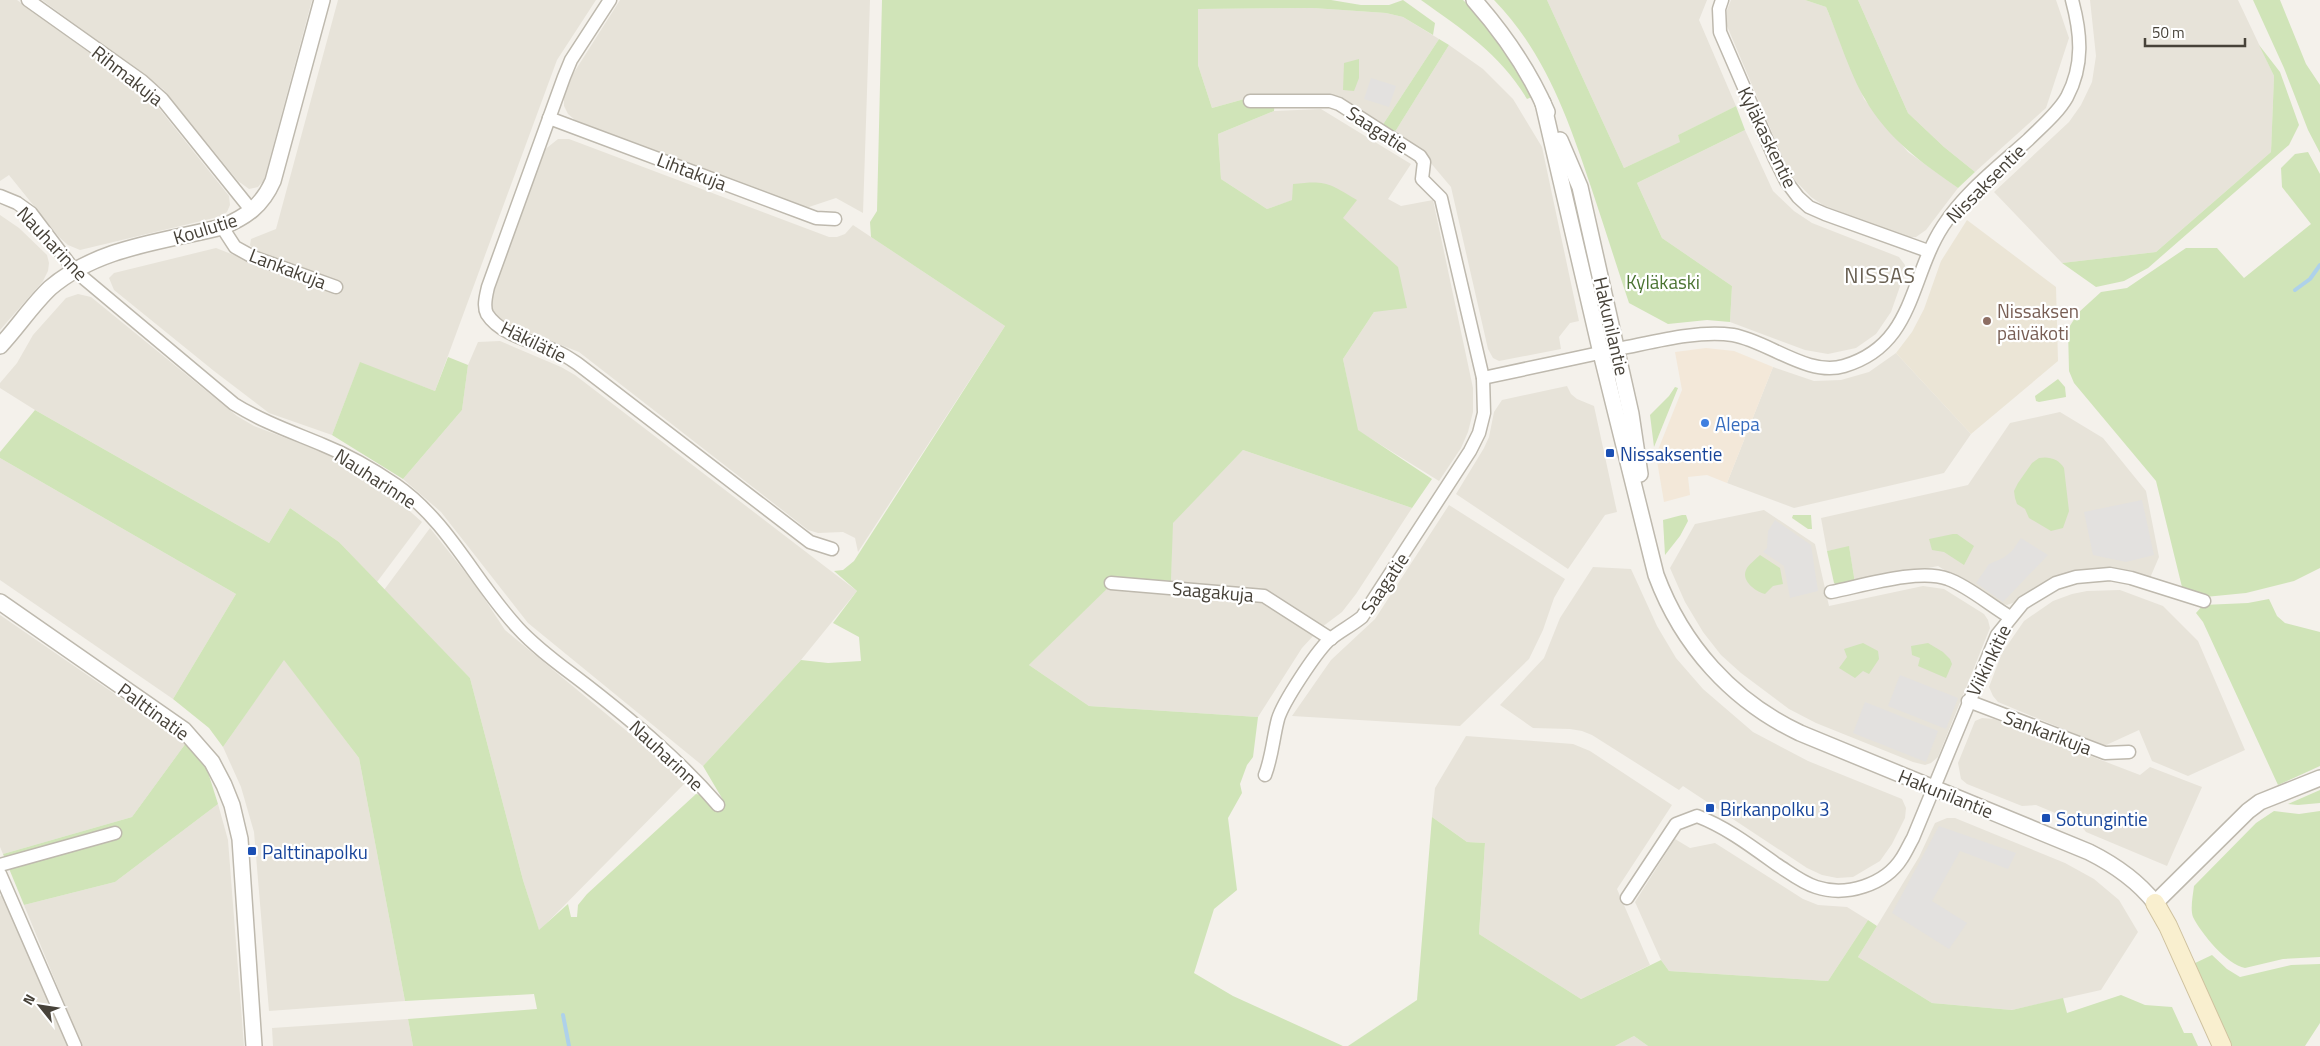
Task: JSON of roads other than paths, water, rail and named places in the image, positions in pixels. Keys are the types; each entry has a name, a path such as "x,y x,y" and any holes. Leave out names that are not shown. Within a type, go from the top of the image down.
{"main road":[{"name":"Hakunilantie","path":"2156,903 2222,1046"}],"street":[{"name":"Rihmakuja","path":"28,0 142,81 162,99 252,211"},
{"name":"Koulutie","path":"0,346 49,290 74,270 112,252 222,227 238,220 262,202 273,181 322,0"},
{"name":"Häkilätie","path":"610,0 571,60 488,287 485,302 486,313 495,323 509,332 559,352 578,364 810,542 832,549"},
{"name":"Hakunilantie","path":"1474,0 1511,46 1543,103 1580,187 1632,414 1651,557"},
{"name":"Kyläkaskentie","path":"1722,0 1719,9 1720,32 1775,159 1786,181 1798,197 1809,207 1824,214 1928,252"},
{"name":"Nissaksentie","path":"1601,353 1713,334 1735,336 1817,366 1842,367 1880,348 1894,334 1908,308 1928,252 1956,208 2045,124 2066,98 2078,69 2081,43 2072,0"},
{"name":"Saagatie","path":"1250,101 1330,101 1339,104 1420,156 1424,162 1422,179 1441,198 1483,378 1484,413 1479,433 1470,452 1362,617 1331,639 1320,650 1283,708 1278,720 1272,755 1266,775"},
{"name":"Hakunilantie","path":"1543,103 1651,557 1663,593 1687,637 1707,663 1745,700 1764,714 1800,734 2089,852 2126,873 2142,886 2156,903"},
{"name":"Lihtakuja","path":"549,118 816,218 835,219"},
{"name":"Nauharinne","path":"0,196 17,203 31,213 74,270 234,404 255,418 325,445 376,473 413,498 430,514 456,545 498,605 518,629 636,724 699,784 718,806"},
{"name":"Lankakuja","path":"222,227 235,247 253,257 336,287"},
{"path":"1483,378 1601,353"},
{"name":"Viikinkitie","path":"1627,898 1676,824 1697,816 1721,826 1799,879 1817,888 1835,890 1855,889 1874,883 1891,871 1901,859 1913,838 1997,634 2023,603 2056,583 2092,575 2110,574 2131,578 2204,601"},
{"path":"1831,592 1912,576 1939,576 1950,580 2010,617"},
{"name":"Saagakuja","path":"1111,583 1264,596 1331,639"},
{"name":"Palttinatie","path":"0,602 184,730 212,762 232,805 240,839 254,1046"},
{"name":"Sankarikuja","path":"1968,701 2105,753 2129,752"},
{"path":"2156,903 2248,811 2260,802 2320,778"},
{"path":"0,865 115,833"},
{"path":"0,874 75,1046"}],"waterway":[{"path":"2295,290 2310,279 2320,265"},
{"path":"563,1015 569,1046"}],"place":[{"name":"Nissaksen päiväkoti","path":"1987,321"},
{"name":"Alepa","path":"1705,423"},
{"name":"Nissaksentie","path":"1610,453"},
{"name":"Birkanpolku 3","path":"1710,808"},
{"name":"Sotungintie","path":"2046,818"},
{"name":"Palttinapolku","path":"252,851"}],"district":[{"name":"NISSAS","path":"1880,275"}],"park label":[{"name":"Kyläkaski","path":"1663,281"}]}
